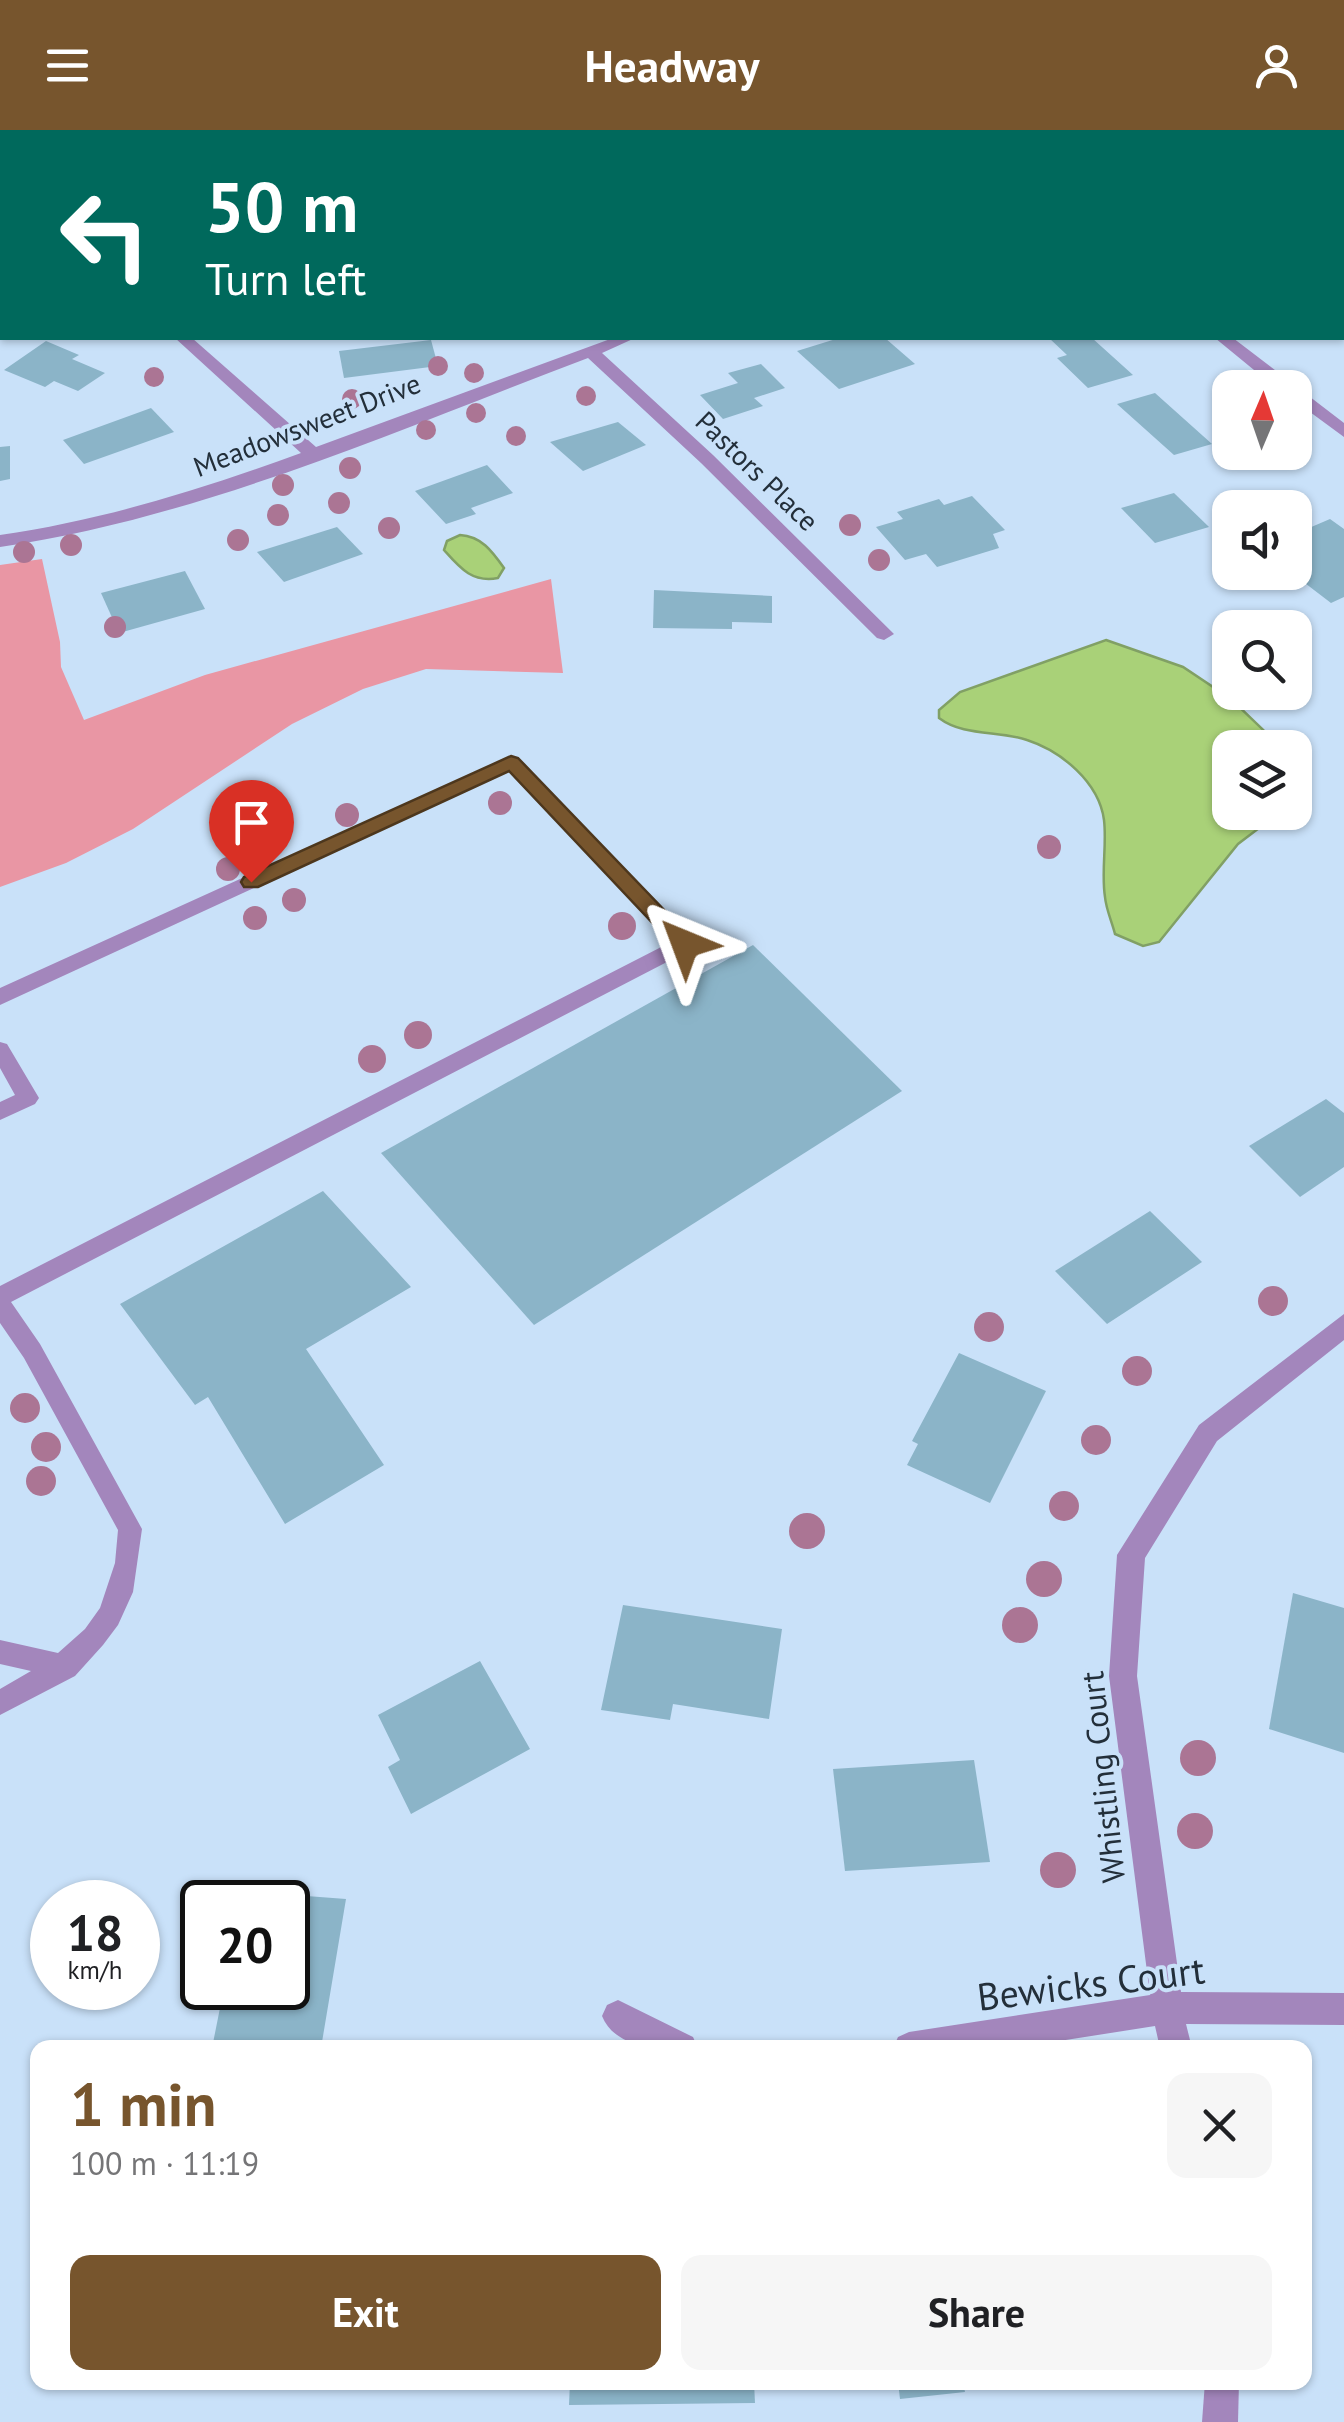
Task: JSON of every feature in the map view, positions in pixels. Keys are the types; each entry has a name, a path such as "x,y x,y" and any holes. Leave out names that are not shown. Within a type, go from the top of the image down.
{"street":[{"path":"185,340 311,452"},
{"name":"Meadowsweet Drive","path":"0,541 55,532 198,497 621,340"},
{"path":"1226,340 1264,370"},
{"name":"Pastors Place","path":"590,351 708,459 884,634"},
{"path":"1312,407 1344,432"},
{"name":"Whistling Court","path":"1174,2040 1122,1676 1132,1555 1208,1433 1344,1325"},
{"name":"Bewicks Court","path":"960,2040 1167,2008 1344,2009"},
{"path":"618,2016 659,2040"},
{"path":"1220,2422 1222,2390"}],"lane":[{"path":"0,997 511,762 685,944 0,1300 32,1350 130,1529 129,1562 117,1602 92,1640 66,1667 0,1703"},
{"path":"0,1050 28,1098 0,1112"},
{"path":"0,1652 66,1667"}],"shaded area":[{"path":"460,535 480,541 490,550 504,568 498,578 474,576 444,550 447,541"},
{"path":"42,559 60,642 61,667 84,720 205,675 551,579 563,673 426,669 363,689 292,724 133,829 66,863 0,887 0,565"},
{"path":"1106,640 1183,667 1212,686 1212,710 1242,710 1263,730 1212,730 1212,830 1257,830 1238,844 1159,942 1143,946 1115,934 1104,888 1104,820 1095,793 1065,760 1040,745 1016,737 970,731 939,718 939,710 960,692"}],"building":[{"path":"431,340 438,366 344,378 339,351"},
{"path":"833,340 887,340 915,364 839,389 797,351"},
{"path":"1051,340 1094,340 1133,375 1088,388 1057,358 1067,355"},
{"path":"46,341 79,355 72,359 105,373 78,391 54,381 45,387 4,370"},
{"path":"761,364 785,388 754,398 763,406 723,419 700,395 738,383 728,373"},
{"path":"1155,393 1212,444 1174,455 1117,404"},
{"path":"151,408 174,432 84,464 63,440"},
{"path":"618,422 646,445 583,471 550,442"},
{"path":"10,446 10,479 0,481 0,447"},
{"path":"487,465 513,493 471,508 476,514 446,524 415,491"},
{"path":"1174,493 1209,527 1155,543 1121,508"},
{"path":"972,496 1005,530 993,534 999,548 937,567 926,554 905,560 876,527 903,519 897,512 939,499 944,505"},
{"path":"1330,519 1344,529 1344,597 1331,603 1312,588 1312,527"},
{"path":"337,527 363,554 284,582 257,552"},
{"path":"185,571 205,609 119,633 101,593"},
{"path":"654,590 772,596 772,623 732,622 732,629 653,628"},
{"path":"753,945 902,1091 534,1325 381,1153"},
{"path":"1326,1099 1344,1113 1344,1167 1300,1197 1249,1146"},
{"path":"323,1191 411,1287 306,1349 384,1465 285,1524 208,1397 195,1405 120,1304"},
{"path":"1150,1211 1202,1262 1107,1324 1055,1271"},
{"path":"959,1353 1046,1391 990,1503 907,1465 918,1444 912,1441"},
{"path":"1293,1593 1344,1608 1344,1753 1269,1729"},
{"path":"623,1605 782,1629 769,1719 673,1704 670,1720 601,1710"},
{"path":"480,1661 530,1749 411,1814 388,1767 400,1760 378,1715"},
{"path":"974,1760 990,1862 845,1871 833,1769"},
{"path":"310,1896 346,1899 322,2040 214,2040 220,2010 310,2010"},
{"path":"570,2390 754,2390 755,2403 569,2405"},
{"path":"899,2390 965,2392 900,2399"}],"route":[{"path":"251,882 511,762 685,944"}]}
